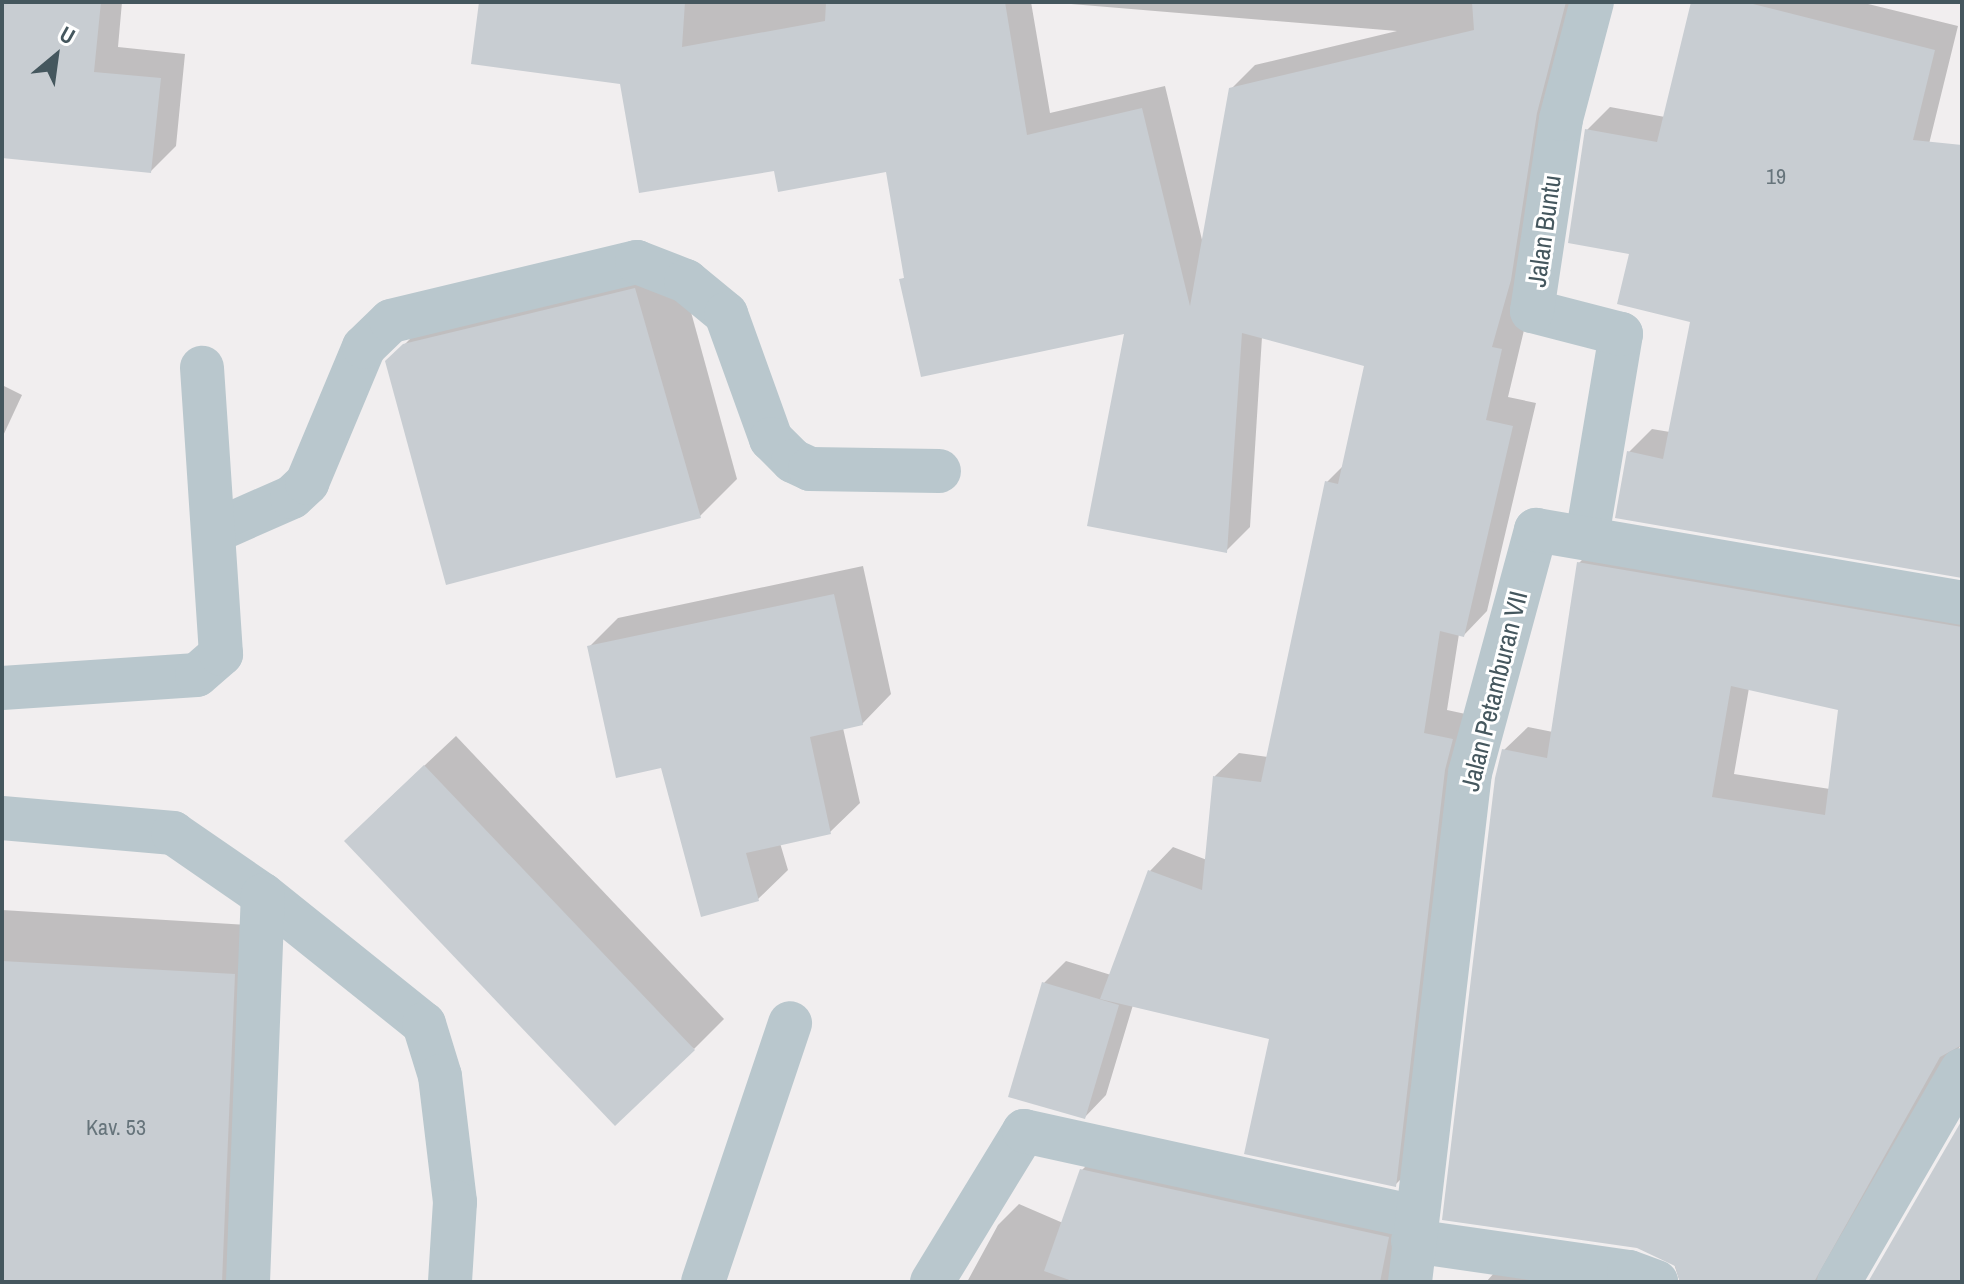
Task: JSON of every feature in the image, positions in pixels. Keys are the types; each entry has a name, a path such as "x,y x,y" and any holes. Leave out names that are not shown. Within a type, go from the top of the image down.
{"street":[{"name":"Jalan Buntu","path":"1587,537 1621,334 1532,311 1561,119 1592,2"},
{"path":"215,531 292,497 307,483 364,347 391,321 637,262 686,281 726,314 771,439 793,461 810,469 939,471"},
{"path":"2,688 197,675 221,654 202,368"},
{"name":"Jalan Petamburan VII","path":"1413,1247 1470,773 1491,680 1536,530 1962,603"},
{"path":"2,818 173,833 263,895 424,1024 440,1076 455,1202 450,1282"},
{"path":"248,1282 263,895"},
{"path":"703,1282 790,1023"},
{"path":"1839,1282 1962,1070"},
{"path":"932,1282 1024,1131 1413,1247 1629,1272 1656,1282"}],"building":[{"path":"2,2 101,2 94,72 161,78 151,173 2,158"},
{"path":"479,2 685,2 682,47 825,21 826,2 1005,2 1027,135 1142,108 1190,306 1229,88 1474,30 1472,2 1566,2 1537,113 1511,280 1492,347 1502,349 1486,420 1513,426 1464,637 1440,631 1424,733 1453,739 1445,770 1396,1187 1244,1154 1269,1039 1100,999 1148,870 1202,890 1213,776 1261,782 1325,481 1338,484 1364,366 1242,333 1227,553 1087,526 1124,334 921,377 899,279 904,278 886,172 778,192 774,171 639,193 620,84 471,64"},
{"path":"1691,2 1745,2 1935,50 1913,140 1962,145 1962,578 1615,518 1627,451 1663,459 1690,322 1617,304 1629,254 1568,243 1585,129 1657,142"},
{"path":"635,288 701,518 446,585 385,361 403,344"},
{"path":"1577,562 1962,627 1962,1045 1940,1057 1814,1282 1680,1282 1675,1266 1637,1248 1442,1220 1495,778 1502,749 1547,758","holes":["1731,686 1838,710 1825,815 1712,797"]},
{"path":"834,594 863,725 810,737 831,834 746,853 759,901 701,917 661,768 616,778 587,646"},
{"path":"424,765 695,1050 615,1126 344,841"},
{"path":"2,961 235,974 222,1282 2,1282"},
{"path":"1042,982 1119,1005 1085,1119 1008,1097"},
{"path":"1962,1120 1962,1282 1868,1282"},
{"path":"1080,1169 1389,1237 1380,1282 1075,1282 1044,1271"}]}
